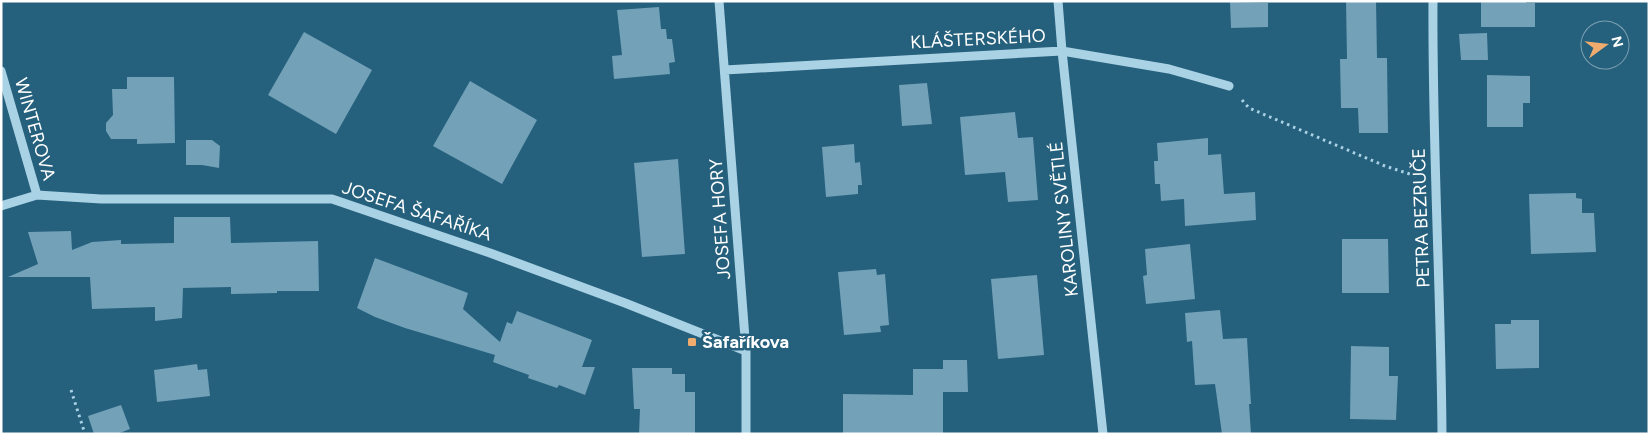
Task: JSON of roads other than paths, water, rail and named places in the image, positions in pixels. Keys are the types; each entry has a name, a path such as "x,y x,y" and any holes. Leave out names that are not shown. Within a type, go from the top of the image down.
{"street":[{"name":"JOSEFA HORY","path":"719,1 746,351 746,434"},
{"name":"KAROLINY SVĚTLÉ","path":"1058,1 1103,434"},
{"name":"PETRA BEZRUČE","path":"1433,1 1436,182 1442,344 1442,434"},
{"name":"KLÁŠTERSKÉHO","path":"725,70 1062,51 1169,69 1229,86"},
{"name":"WINTEROVA","path":"1,71 37,195"},
{"name":"JOSEFA ŠAFAŘÍKA","path":"1,206 37,195 101,199 332,200 490,253 625,303 746,351"}],"place":[{"name":"Šafaříkova","path":"692,342"}]}
